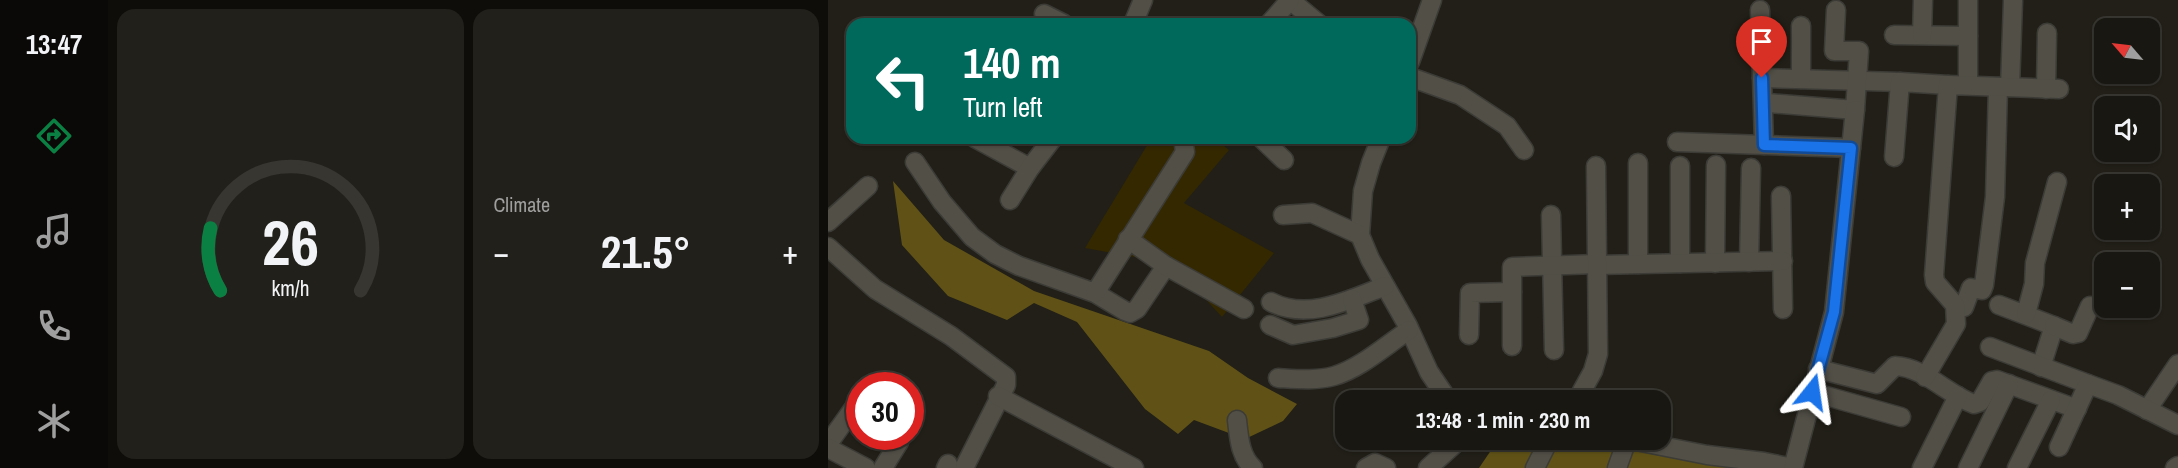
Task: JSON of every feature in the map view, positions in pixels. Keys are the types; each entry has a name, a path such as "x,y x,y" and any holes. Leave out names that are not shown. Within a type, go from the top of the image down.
{"street":[{"path":"1135,18 1143,0"},
{"path":"1274,18 1290,0 1312,18"},
{"path":"1922,35 1923,0"},
{"path":"1968,0 1968,85"},
{"path":"1948,85 1934,275 1935,282 1955,305 1964,307 1971,288 1982,290 1984,285 1995,197 2013,1"},
{"path":"1416,41 1427,2"},
{"path":"1760,10 1764,145"},
{"path":"1671,448 1793,468 1834,312 1855,110 1859,51 1834,51 1836,10"},
{"path":"1044,14 1052,18"},
{"path":"1801,26 1801,79"},
{"path":"1762,78 2053,89 2047,33"},
{"path":"1894,34 1968,36"},
{"path":"1416,79 1460,95 1508,126 1524,150"},
{"path":"1894,157 1900,82"},
{"path":"1768,103 1855,110"},
{"path":"1677,142 1851,148"},
{"path":"986,144 1030,168"},
{"path":"1010,200 1048,144"},
{"path":"1095,293 1185,152 1184,144"},
{"path":"1267,144 1284,160"},
{"path":"1379,144 1363,191 1360,235 1429,372 1441,390"},
{"path":"915,162 942,202 972,237 996,254 1019,266 1095,293 1125,312 1134,312 1166,266"},
{"path":"1638,163 1638,264"},
{"path":"1715,263 1716,165"},
{"path":"1582,390 1593,371 1598,354 1596,166"},
{"path":"1680,166 1680,263"},
{"path":"1749,262 1751,168"},
{"path":"2026,314 2034,284 2035,263 2058,182"},
{"path":"828,222 868,186"},
{"path":"1781,196 1783,309"},
{"path":"1283,215 1312,213 1360,235"},
{"path":"1551,215 1554,266 1554,350"},
{"path":"1128,239 1166,266 1244,309"},
{"path":"828,247 875,289 951,336 1006,377 1006,385 953,467"},
{"path":"1512,346 1512,267 1783,261"},
{"path":"1271,302 1278,306 1301,310 1329,307 1385,286"},
{"path":"1469,335 1470,293 1512,292"},
{"path":"1270,325 1293,335 1333,328 1359,320 1352,299"},
{"path":"1925,377 1956,324 1955,305"},
{"path":"1999,305 2073,334 2078,333 2090,306"},
{"path":"2042,367 2054,326"},
{"path":"1278,378 1308,379 1334,376 1359,364 1409,330"},
{"path":"1990,347 2118,395 2178,425"},
{"path":"2147,410 2178,364"},
{"path":"1818,369 1877,384 1886,372 1895,366 1901,367 1925,377 1974,404 1980,402 1992,381 1997,380 2077,409"},
{"path":"1968,468 2009,384"},
{"path":"2059,447 2088,384"},
{"path":"1812,392 1901,417"},
{"path":"998,396 1134,468"},
{"path":"1922,468 1958,396"},
{"path":"2017,468 2051,400"},
{"path":"846,419 828,446 866,468"},
{"path":"1237,420 1241,448 1253,468"},
{"path":"884,468 894,450"},
{"path":"1428,468 1448,450"},
{"path":"1535,468 1544,450"},
{"path":"1617,468 1625,450"},
{"path":"1366,468 1375,463 1386,468"}],"shaded area":[{"path":"1149,144 1222,144 1229,150 1184,203 1274,253 1222,317 1173,264 1085,248"},
{"path":"893,181 944,240 1034,291 1209,351 1248,378 1297,404 1283,421 1245,439 1194,420 1178,434 1145,409 1077,322 1034,303 1007,320 948,296 902,245"},
{"path":"1491,450 1669,450 1736,468 1479,468"}],"route":[{"path":"1762,78 1764,145 1851,148 1834,312 1812,392"}]}
